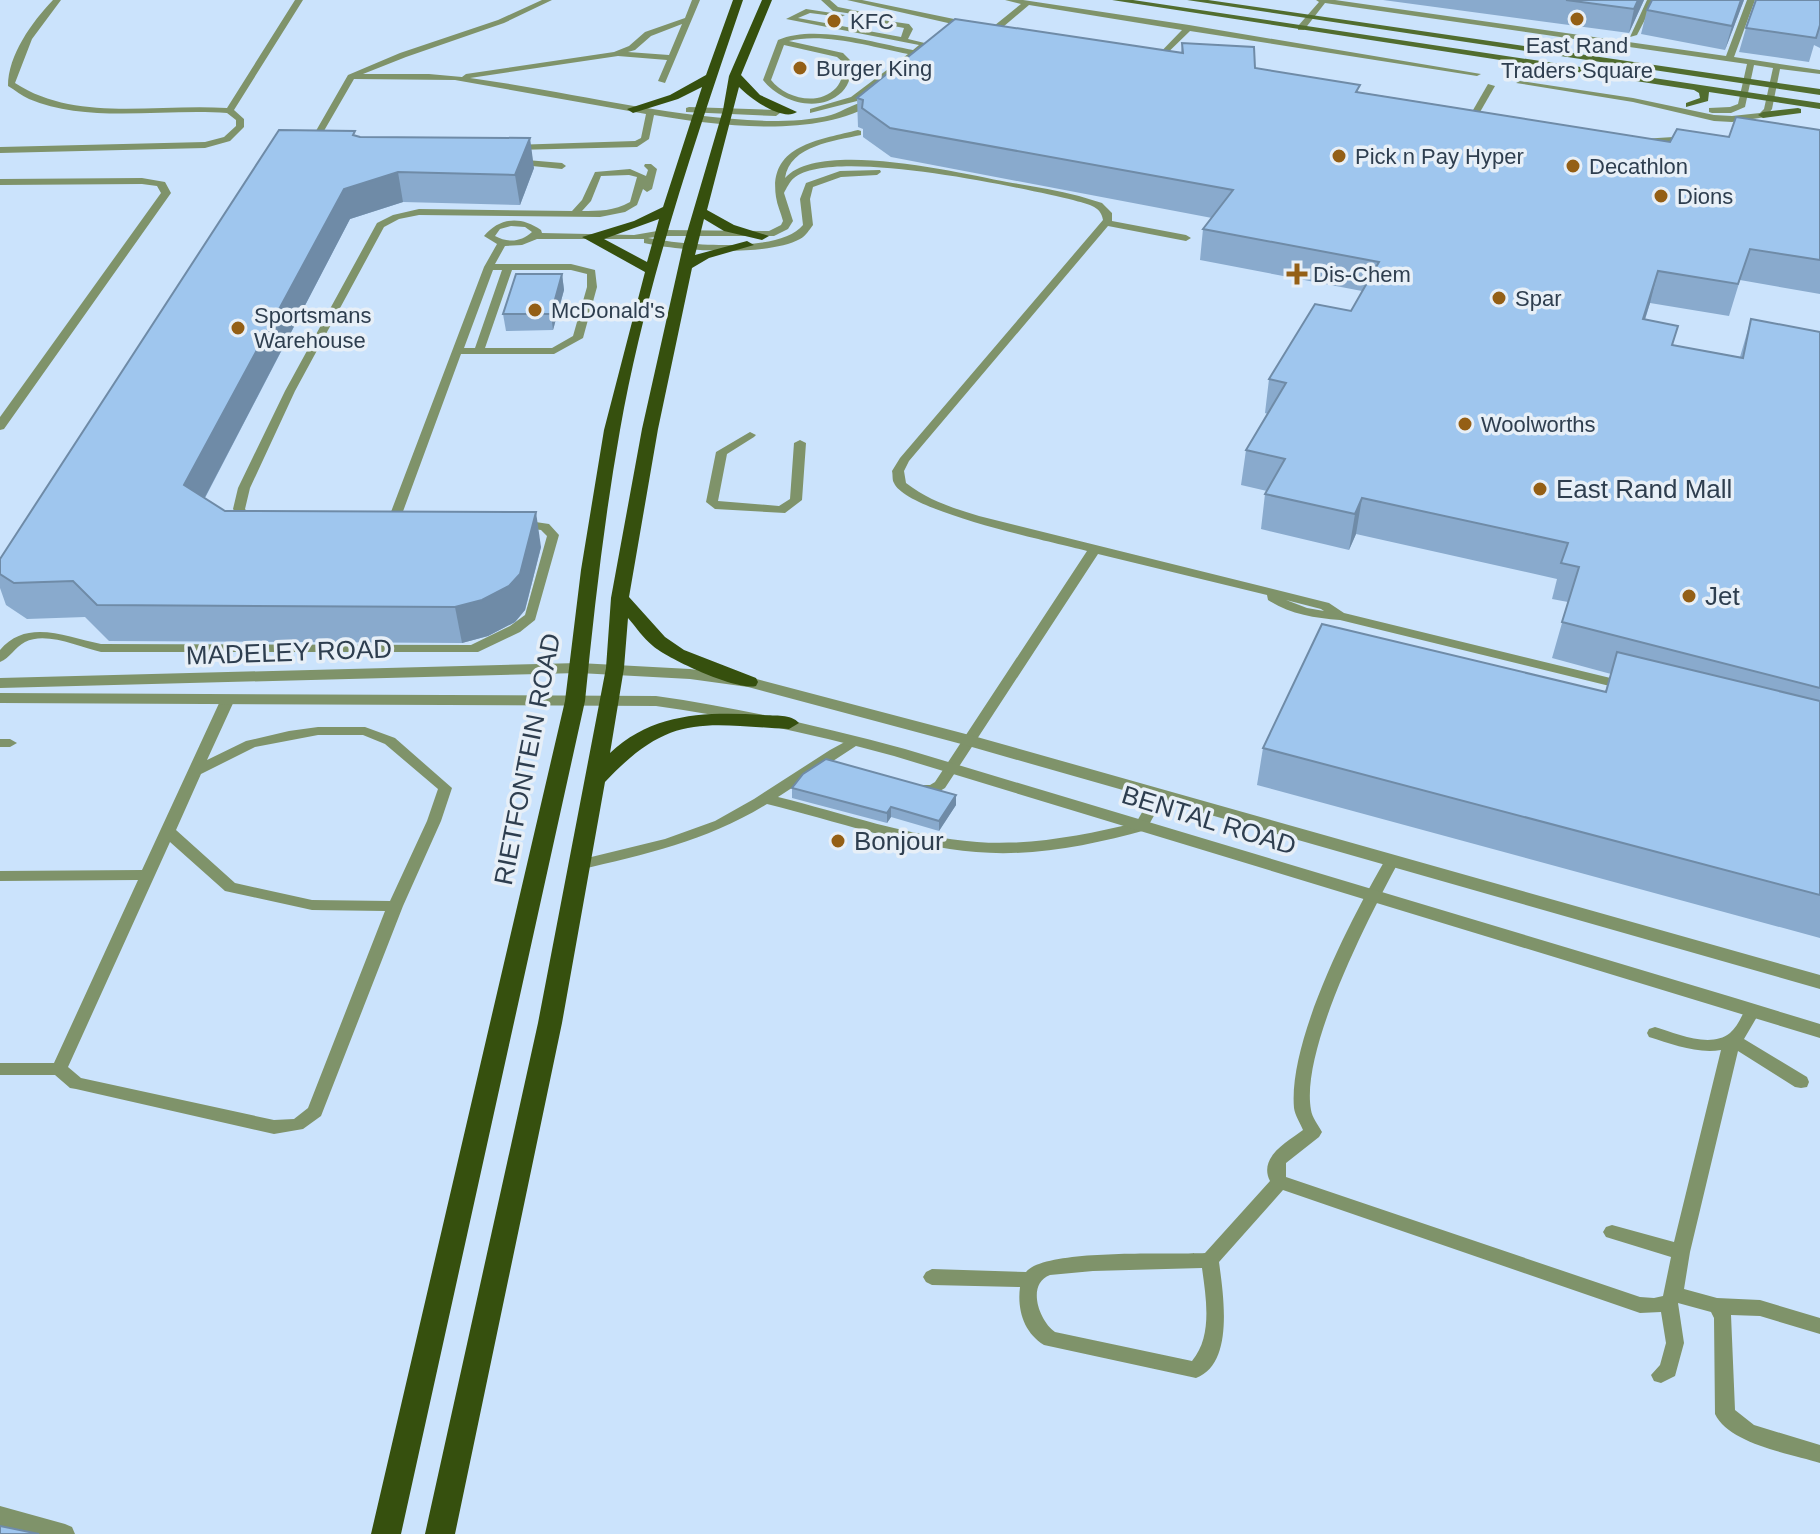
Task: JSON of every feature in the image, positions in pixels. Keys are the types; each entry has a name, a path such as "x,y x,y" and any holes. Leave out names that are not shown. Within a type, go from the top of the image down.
{"main road":[{"name":"RIETFONTEIN ROAD","path":"386,1534 575,701 590,570 612,430 651,270 697,114 738,0"},
{"path":"440,1534 550,1023 615,668 620,598 650,429 692,240 735,76 767,0"},
{"path":"1116,0 1820,109"},
{"path":"1191,0 1820,92"},
{"path":"735,76 756,97 791,112"},
{"path":"633,109 674,97 710,78"},
{"path":"1689,105 1705,99 1704,92 1697,88"},
{"path":"1763,115 1820,109"},
{"path":"593,237 639,224 670,208"},
{"path":"699,211 729,228 762,236"},
{"path":"593,237 651,270"},
{"path":"686,266 704,255 747,245"},
{"path":"620,598 658,641 677,654 749,682"},
{"path":"596,780 630,743 656,728 708,720 789,723"}],"street":[{"path":"0,182 142,181 161,184 166,190 0,426"},
{"name":"BENTAL ROAD","path":"579,668 615,668 749,682 971,741 1820,982"},
{"name":"MADELEY ROAD","path":"0,683 579,668"},
{"name":"MADELEY ROAD","path":"0,698 575,701"},
{"name":"BENTAL ROAD","path":"575,701 656,701 712,707 789,723 1820,1031"}],"lane":[{"path":"0,150 205,145 237,133 240,119 229,111 54,104 19,92 11,84 13,60 41,16 57,0"},
{"path":"229,111 299,0"},
{"path":"340,148 319,142 317,136 351,77 412,51 527,12 548,0"},
{"path":"662,81 696,0"},
{"path":"825,0 836,9 943,29"},
{"path":"851,0 951,21 961,32 954,39"},
{"path":"1009,0 1477,74"},
{"path":"1301,28 1323,0 1820,72"},
{"path":"1633,35 1651,0"},
{"path":"1729,59 1751,0"},
{"path":"993,45 986,37 1027,3"},
{"path":"893,83 938,43 925,45 797,23 790,19 809,11 903,25 909,28 903,41"},
{"path":"616,54 632,48 648,34 688,19"},
{"path":"1143,68 1150,67 1189,27"},
{"path":"781,42 848,59 845,81 836,93 814,99 780,94 767,80 781,42 791,36 927,55"},
{"path":"903,41 914,53"},
{"path":"726,116 825,109 848,102 925,45"},
{"path":"777,55 808,50"},
{"path":"351,77 453,77 616,54 672,58"},
{"path":"1162,55 1176,57"},
{"path":"1751,62 1742,105 1731,110 1689,105 1637,93 1518,79 1732,119 1763,115 1777,66"},
{"path":"453,77 633,109 805,121 838,117 862,108 884,91"},
{"path":"1469,124 1491,86"},
{"path":"501,147 637,144 645,139 651,111"},
{"path":"1454,121 1485,126"},
{"path":"692,240 762,236 779,232 788,221 779,189 782,169 794,155 824,142 858,133"},
{"path":"1634,143 1699,138"},
{"path":"506,162 562,166"},
{"path":"779,189 794,174 832,164 904,164 1085,199 1099,205 1107,213 1106,223 904,460 898,471 900,484 912,494 931,504 1094,550 1269,594 1287,608 1340,616 1634,688"},
{"path":"270,523 245,517 239,509 239,499 290,391 377,228 396,217 419,212 521,218 611,213 645,200 653,169 648,166"},
{"path":"575,213 586,201 595,176 606,172 642,176 634,203 629,207"},
{"path":"521,218 492,230 489,236 502,243 525,242 537,236 692,240 747,245 774,243 800,235 808,225 805,199 809,185 825,177 876,172 950,174"},
{"path":"521,218 537,229 537,236"},
{"path":"1106,223 1186,238"},
{"path":"392,525 489,267 502,243"},
{"path":"457,351 554,351 578,338 594,274 571,267 489,267"},
{"path":"479,351 508,267"},
{"path":"750,435 732,443 722,452 712,502 715,505 781,510 791,505 796,500 800,443"},
{"path":"376,524 406,524"},
{"path":"0,658 13,643 34,634 62,637 101,648 473,649 515,629 534,613 553,535 545,527 513,524"},
{"path":"895,783 933,790 940,785 1094,550"},
{"path":"59,1069 228,699"},
{"path":"0,1069 59,1069 76,1083 274,1127 293,1127 306,1122 319,1101 395,906 445,794 441,782 390,741 365,731 318,731 289,735 251,744 195,771"},
{"path":"579,865 699,833 767,799 829,762 854,741"},
{"path":"767,799 955,844 1041,846 1086,840 1141,827 1159,794"},
{"path":"168,831 230,887 312,905 395,906"},
{"path":"1280,1182 1275,1169 1281,1155 1313,1132 1307,1127 1304,1114 1303,1087 1318,1015 1348,943 1392,861"},
{"path":"0,876 148,875"},
{"path":"1661,1375 1668,1370 1675,1343 1671,1298 1732,1040 1753,1010"},
{"path":"1655,1033 1710,1045 1732,1040 1801,1082"},
{"path":"1210,1260 1215,1303 1213,1342 1209,1355 1196,1370 1051,1339 1034,1326 1028,1305 1030,1280 1037,1272 1064,1265 1210,1260 1280,1182"},
{"path":"1280,1182 1640,1305 1654,1306 1671,1298 1717,1306 1760,1308 1820,1326"},
{"path":"1612,1232 1681,1252"},
{"path":"932,1277 1030,1280"},
{"path":"1717,1306 1723,1317 1725,1414 1748,1432 1820,1454"},
{"path":"0,1516 65,1534"}],"building":[{"path":"1566,0 1638,0 1634,9"},
{"path":"1652,0 1741,0 1732,26 1647,10"},
{"path":"1756,0 1820,0 1820,25 1816,38 1746,28"},
{"path":"955,19 1183,53 1182,43 1254,47 1255,68 1360,85 1356,92 1670,142 1677,129 1729,137 1736,117 1820,130 1820,260 1750,249 1738,284 1658,271 1643,319 1678,326 1672,345 1743,358 1751,319 1820,332 1820,688 1562,622 1579,567 1561,563 1568,543 1362,498 1355,514 1265,494 1285,459 1246,450 1286,383 1269,379 1315,304 1351,311 1379,262 1203,229 1233,190 890,128 862,108 863,100 857,98"},
{"path":"279,130 355,131 353,135 360,137 530,138 515,175 398,172 344,189 184,485 225,511 536,512 520,574 509,586 482,600 455,607 97,605 73,581 14,583 0,574 0,559"},
{"path":"516,274 562,274 551,314 503,314"},
{"path":"1322,624 1606,692 1617,652 1820,701 1820,895 1263,748"},
{"path":"826,759 956,795 939,821 891,807 887,813 792,788 803,774"},
{"path":"0,1526 39,1534 0,1534"}],"place":[{"name":"East Rand Traders Square","path":"1577,19"},
{"name":"KFC","path":"834,21"},
{"name":"Burger King","path":"800,68"},
{"name":"Pick n Pay Hyper","path":"1339,156"},
{"name":"Decathlon","path":"1573,166"},
{"name":"Dions","path":"1661,196"},
{"name":"Dis-Chem","path":"1297,274"},
{"name":"Spar","path":"1499,298"},
{"name":"McDonald's","path":"535,310"},
{"name":"Sportsmans Warehouse","path":"238,328"},
{"name":"Woolworths","path":"1465,424"},
{"name":"East Rand Mall","path":"1540,489"},
{"name":"Jet","path":"1689,596"},
{"name":"Bonjour","path":"838,841"}]}
